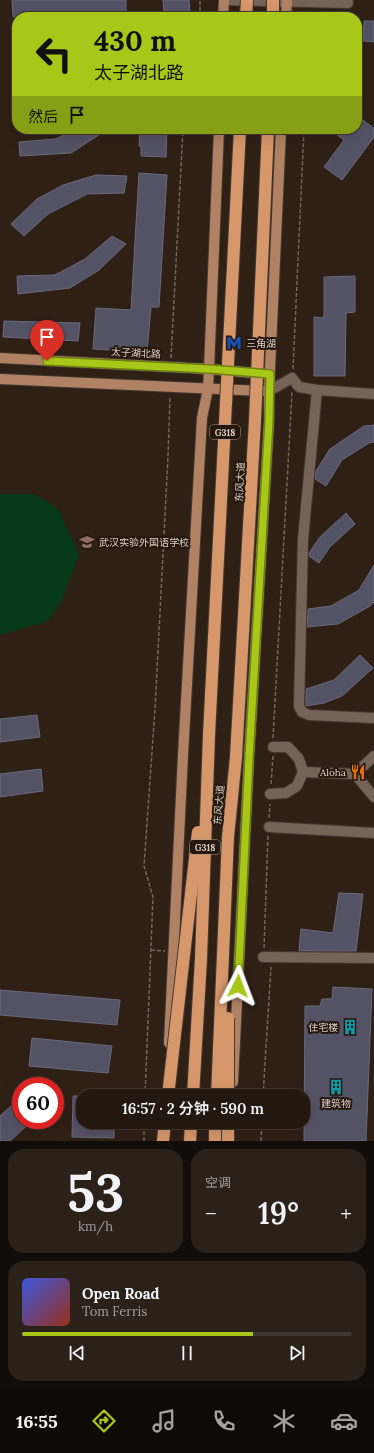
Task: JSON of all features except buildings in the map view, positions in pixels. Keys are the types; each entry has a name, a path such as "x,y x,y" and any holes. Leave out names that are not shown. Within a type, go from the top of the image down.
{"highway":[{"path":"246,12 247,0"},
{"path":"273,0 273,12"},
{"name":"东风大道","path":"209,735 240,134"},
{"name":"东风大道","path":"228,837 236,757 255,428 268,134"},
{"path":"168,1089 209,735"},
{"name":"G318","path":"193,1089 201,959 209,735"},
{"path":"228,837 228,1089"},
{"name":"G318","path":"217,1089 228,837"},
{"path":"163,1141 164,1129"},
{"path":"190,1141 191,1129"},
{"path":"215,1141 216,1129"},
{"path":"228,1129 229,1141"}],"main road":[{"path":"223,12 224,0"},
{"path":"286,1 286,12"},
{"path":"167,1089 183,755 202,426 208,389 219,134"},
{"path":"233,1089 249,758 269,421 269,391 281,134"},
{"name":"太子湖北路","path":"0,358 209,369 270,374"},
{"path":"0,379 269,391"},
{"path":"229,1141 230,1129"}],"street":[{"path":"224,0 348,3"},
{"path":"269,391 292,378 299,387 317,390 374,394"},
{"path":"317,390 303,538 299,706 302,712 309,715 374,718"},
{"path":"270,794 286,793 292,790 297,786 303,772 299,759 288,747 273,747"},
{"path":"303,772 355,774 374,756"},
{"path":"355,774 374,796"},
{"path":"269,827 374,833"},
{"path":"268,957 374,958"}],"path":[{"path":"200,0 200,12"},
{"path":"171,367 184,134"},
{"path":"263,1089 268,957 270,794 304,134"},
{"path":"145,1089 153,897 144,866 155,709 168,457 170,386"},
{"path":"150,950 173,951"},
{"path":"144,1129 144,1141"},
{"path":"261,1141 262,1129"}],"green space":[{"path":"0,494 34,494 58,509 79,554 62,600 48,621 0,635"}],"place":[{"name":"三角湖","path":"234,343"},
{"name":"武汉实验外国语学校","path":"87,542"},
{"name":"Aloha","path":"358,772"},
{"name":"住宅楼","path":"350,1027"},
{"name":"建筑物","path":"336,1087"}],"route":[{"path":"47,361 209,369 270,374 269,421 249,758 238,986"}]}
